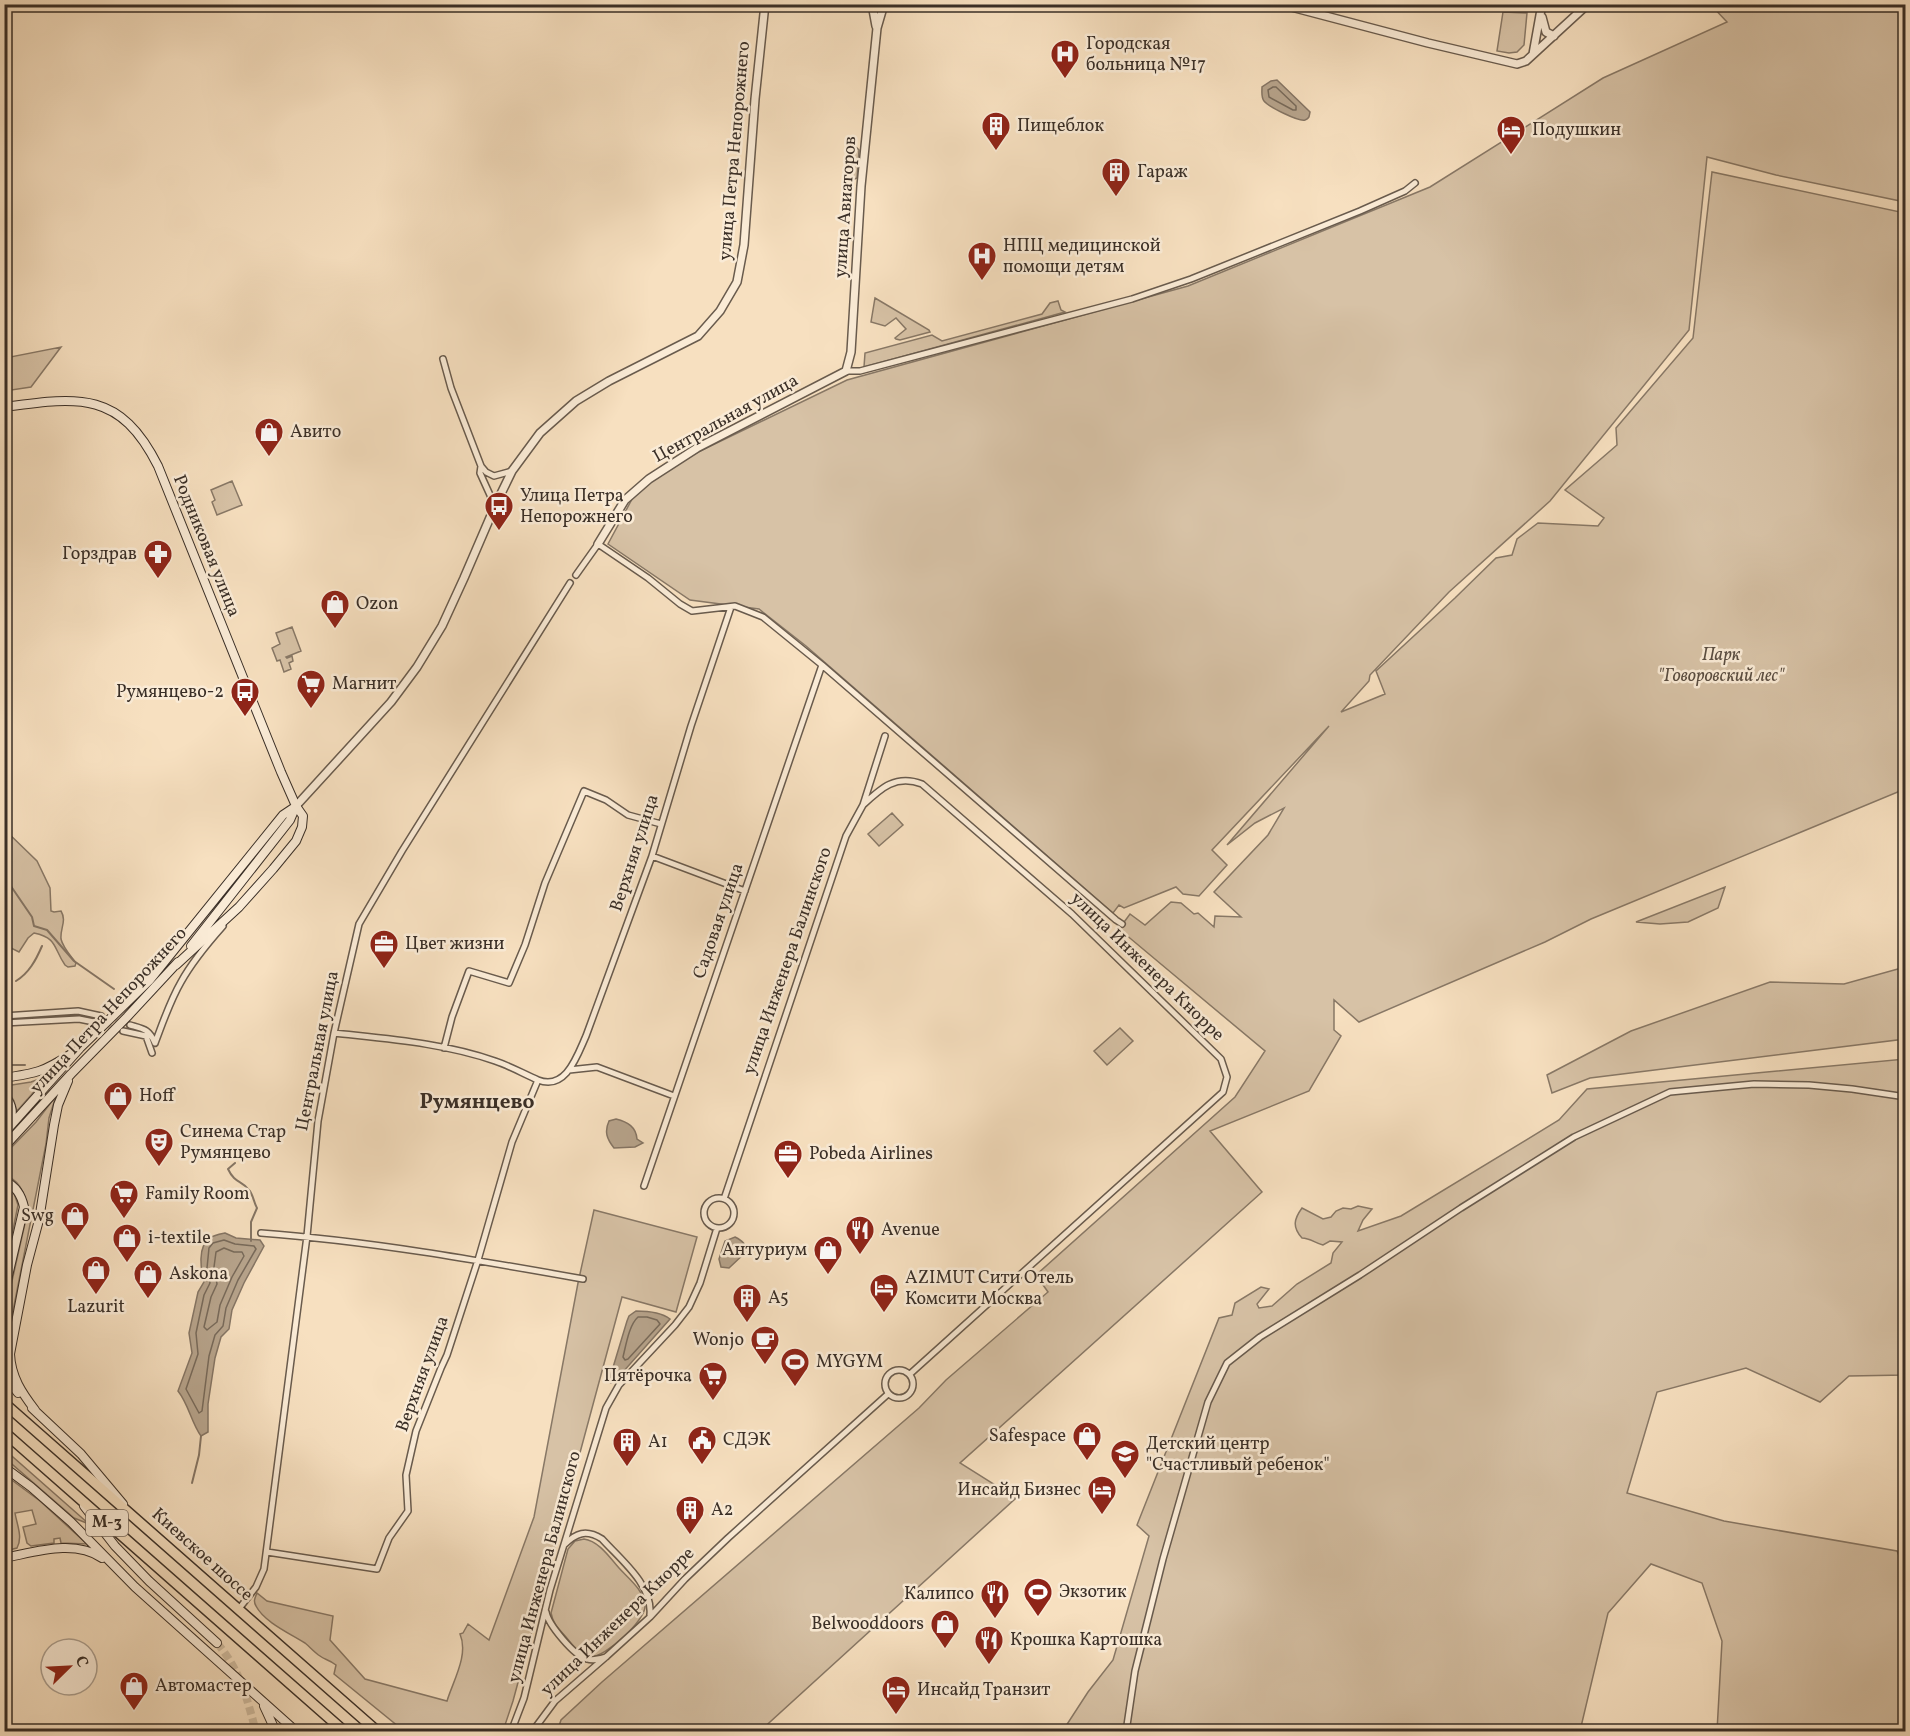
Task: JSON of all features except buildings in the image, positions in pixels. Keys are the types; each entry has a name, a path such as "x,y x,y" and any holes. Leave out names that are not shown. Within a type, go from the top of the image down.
{"highway":[{"name":"Киевское шоссе","path":"4,1403 238,1610 380,1731"},
{"name":"Киевское шоссе","path":"4,1432 345,1731"}],"main road":[{"name":"Родниковая улица","path":"4,407 52,401 90,402 119,416 142,439 158,466 281,772 303,816 296,841 239,907"},
{"name":"улица Петра Непорожнего","path":"4,1147 176,965 290,820 296,806"},
{"name":"улица Петра Непорожнего","path":"4,1132 80,1048 149,981 284,815 296,806"},
{"path":"176,965 239,907"},
{"path":"4,1078 34,1074 45,1070 80,1048"},
{"path":"35,1410 15,1381 10,1354 27,1265 39,1220 58,1105 71,1074"},
{"path":"4,1095 10,1104 12,1114 4,1132"},
{"path":"4,1180 17,1189 24,1207 4,1293"},
{"path":"4,1375 16,1392 81,1454 132,1514"},
{"path":"4,1467 71,1522 113,1566 297,1731"},
{"path":"74,1493 115,1546 148,1581 217,1643"},
{"path":"4,1558 56,1549 81,1548 99,1556 113,1566"},
{"path":"256,1695 272,1719 276,1731"}],"street":[{"name":"улица Петра Непорожнего","path":"296,806 391,702 417,667 442,626 512,471 540,433 576,400 698,336 720,311 737,282 744,245 762,16 765,4"},
{"name":"улица Авиаторов","path":"872,4 877,27"},
{"name":"улица Авиаторов","path":"846,371 851,352 861,186 877,27 884,4"},
{"path":"1280,4 1517,64 1526,61 1584,6"},
{"path":"1533,54 1542,8"},
{"path":"1542,8 1546,32 1554,36"},
{"path":"846,371 860,371 1132,299 1191,279 1360,211 1406,191 1415,183"},
{"path":"442,359 481,466 494,476 512,471"},
{"name":"Центральная улица","path":"576,575 626,500 649,479 697,448 846,371"},
{"path":"481,466 480,473 495,506"},
{"path":"598,544 692,611 735,606 763,616 822,664 998,819 1122,924"},
{"name":"Центральная улица","path":"238,1610 260,1579 267,1552 307,1236 318,1121 334,1033 359,924 570,583"},
{"name":"Верхняя улица","path":"568,1070 586,1036 652,856 691,726 731,607"},
{"name":"Садовая улица","path":"644,1186 822,664"},
{"name":"улица Инженера Балинского","path":"511,1731 524,1698 563,1546 606,1408 619,1385 675,1325 688,1307 700,1283 717,1228 727,1226 733,1218 732,1205 724,1199 846,836 863,805 885,736"},
{"name":"улица Инженера Кнорре","path":"532,1731 555,1701 608,1656 650,1617 684,1579 888,1394 901,1398 909,1394 913,1386 910,1374 1223,1092 1227,1077 1221,1059 1098,939 922,784 913,780 894,782 880,788 863,805"},
{"path":"444,1048 452,1017 469,971 509,983 525,945 545,883 584,791 606,800 628,814 661,824"},
{"path":"652,856 745,891"},
{"path":"130,1025 151,1034 155,1043 180,983 199,954 239,907"},
{"path":"4,1016 78,1011 101,1016"},
{"path":"4,1023 79,1019 94,1022"},
{"path":"123,1031 146,1036 152,1053"},
{"path":"334,1033 402,1040 444,1048 496,1061 543,1082 553,1082 562,1078 568,1070 597,1067 674,1096"},
{"name":"Верхняя улица","path":"267,1552 376,1569 389,1538 408,1510 406,1475 416,1431 447,1355 478,1260 512,1142 538,1080"},
{"path":"1126,1731 1135,1671 1163,1559 1208,1402 1227,1363 1260,1337 1574,1137 1670,1092 1754,1084 1852,1089 1905,1097"},
{"path":"717,1228 706,1221 705,1208 713,1199 724,1199"},
{"path":"261,1233 307,1236 478,1260 583,1279"},
{"path":"888,1394 884,1385 890,1372 900,1369 910,1374"},
{"path":"563,1546 581,1533 594,1534 602,1539 644,1585 650,1600 650,1617"},
{"path":"546,1609 549,1623 577,1654 585,1659 608,1656"}],"green space":[{"name":"Парк \"Говоровский лес\"","path":"1711,5 1905,5 1905,202 1776,175 1707,157 1689,330 1550,501 1449,592 1370,675 1369,681 1341,712 1385,694 1376,671 1496,558 1512,555 1517,539 1538,523 1598,526 1604,518 1565,490 1617,445 1616,428 1693,338 1712,172 1905,213 1905,789 1591,919 1545,942 1359,1022 1334,1000 1334,1030 1341,1036 1309,1091 1210,1131 1262,1192 960,1463 1016,1498 760,1731 557,1732 561,1720 602,1682 919,1408 946,1380 1048,1292 1036,1275 1235,1097 1265,1051 1119,929 1130,914 1145,925 1171,902 1181,903 1194,914 1198,913 1214,927 1215,916 1241,917 1214,892 1268,835 1284,808 1255,823 1227,845 1329,726 1212,850 1227,865 1199,896 1183,894 1176,887 1124,908 1119,905 1113,913 806,646 759,609 690,600 608,544 639,486 698,452 847,380 1188,286 1430,187 1603,78 1727,22"},
{"path":"1503,12 1527,13 1524,45 1517,52 1497,51"},
{"path":"847,147 856,147 859,150 857,178 850,181 844,180"},
{"path":"875,298 930,332 896,339 906,329 896,318 885,326 871,322"},
{"path":"1058,301 1061,310 1065,312 864,367 865,353 932,335 942,341 1042,314 1050,303"},
{"path":"61,347 31,387 5,391 5,358"},
{"path":"232,481 242,505 217,515 212,502 215,500 211,490"},
{"path":"292,627 301,651 286,657 292,656 293,661 289,663 291,669 284,672 272,648 280,644 276,633"},
{"path":"892,813 903,825 879,846 868,834"},
{"path":"5,830 37,861 50,888 51,911 61,911 63,915 61,939 65,949 76,963 75,966 65,965 51,941 42,935 34,933 19,952 5,945"},
{"path":"1725,887 1718,908 1688,922 1660,924 1636,922"},
{"path":"1905,967 1905,1039 1590,1078 1552,1093 1547,1075 1631,1031 1770,982 1844,984"},
{"path":"1120,1028 1133,1041 1107,1065 1094,1051"},
{"path":"1905,1059 1905,1375 1849,1376 1820,1402 1746,1368 1657,1392 1627,1493 1724,1521 1897,1551 1906,1572 1905,1731 1717,1731 1722,1641 1702,1583 1651,1564 1608,1613 1580,1731 1062,1732 1088,1692 1113,1660 1149,1536 1137,1525 1219,1318 1232,1315 1235,1303 1261,1287 1269,1289 1257,1304 1259,1308 1272,1306 1297,1284 1331,1263 1333,1253 1342,1242 1330,1241 1323,1245 1302,1238 1295,1223 1302,1208 1323,1219 1331,1217 1343,1208 1351,1209 1358,1206 1372,1209 1358,1231 1401,1216 1559,1120 1587,1089"},
{"path":"48,1076 17,1111 5,1086 31,1082"},
{"path":"56,1096 49,1118 46,1144 7,1341 5,1358 7,1372 4,1367 5,1312 26,1212 23,1192 16,1182 5,1175 4,1155 36,1122"},
{"path":"5,1184 14,1193 18,1205 5,1270"},
{"path":"594,1210 697,1237 676,1312 622,1297 503,1731 404,1731 334,1674 336,1665 265,1617 254,1601 257,1593 267,1601 333,1616 330,1640 365,1679 447,1701 463,1651 460,1634 468,1624 489,1640 534,1517"},
{"path":"4,1450 89,1524 74,1518 5,1458"},
{"path":"5,1475 40,1501 87,1544 61,1543 60,1538 54,1539 54,1543 31,1546 27,1543 23,1527 36,1524 32,1510 15,1513 20,1535 19,1544 17,1548 5,1551"},
{"path":"584,1539 604,1550 639,1590 645,1606 639,1620 624,1637 597,1656 590,1657 574,1646 557,1626 551,1613 568,1549 575,1541"}],"water":[{"path":"1277,80 1310,112 1308,118 1302,120 1291,116 1264,101 1262,87"},
{"path":"616,1119 631,1126 637,1139 643,1143 635,1147 614,1148 608,1138 607,1129 609,1121"},
{"path":"225,1233 236,1238 260,1240 264,1246 232,1310 229,1329 221,1337 215,1358 208,1404 208,1432 201,1436 178,1391 192,1353 189,1333 198,1292 204,1282 201,1265 203,1247 212,1237"},
{"path":"735,1237 744,1243 746,1252 729,1268 721,1267 719,1259 725,1241"},
{"path":"636,1311 658,1313 670,1319 611,1383 609,1382 611,1374 627,1321 629,1316"}],"waterway":[{"path":"4,876 32,917 34,926 47,930 74,961 114,989"},
{"path":"16,981 32,966 42,946"},
{"path":"4,1065 25,1065"},
{"path":"235,1163 228,1169 233,1177 250,1192 257,1208 251,1222 251,1241"},
{"path":"192,1483 201,1436"}],"tunnel":[{"path":"101,1016 130,1025"},
{"path":"94,1022 123,1031"},
{"path":"217,1643 237,1674 256,1732"}],"place":[{"name":"Городская больница №17","path":"1065,80"},
{"name":"Пищеблок","path":"996,152"},
{"name":"Подушкин","path":"1511,156"},
{"name":"Гараж","path":"1116,198"},
{"name":"НПЦ медицинской помощи детям","path":"982,282"},
{"name":"Авито","path":"269,458"},
{"name":"Улица Петра Непорожнего","path":"499,532"},
{"name":"Горздрав","path":"158,580"},
{"name":"Ozon","path":"335,630"},
{"name":"Магнит","path":"311,710"},
{"name":"Румянцево-2","path":"245,718"},
{"name":"Цвет жизни","path":"384,970"},
{"name":"Hoff","path":"118,1122"},
{"name":"Синема Стар Румянцево","path":"159,1168"},
{"name":"Pobeda Airlines","path":"788,1180"},
{"name":"Family Room","path":"124,1220"},
{"name":"Swg","path":"75,1242"},
{"name":"Avenue","path":"860,1256"},
{"name":"i-textile","path":"127,1264"},
{"name":"Антуриум","path":"828,1276"},
{"name":"Lazurit","path":"96,1296"},
{"name":"Askona","path":"148,1300"},
{"name":"AZIMUT Сити Отель Комсити Москва","path":"884,1314"},
{"name":"А5","path":"747,1324"},
{"name":"Wonjo","path":"765,1366"},
{"name":"MYGYM","path":"795,1388"},
{"name":"Пятёрочка","path":"713,1402"},
{"name":"Safespace","path":"1087,1462"},
{"name":"СДЭК","path":"702,1466"},
{"name":"А1","path":"627,1468"},
{"name":"Детский центр \"Счастливый ребенок\"","path":"1125,1480"},
{"name":"Инсайд Бизнес","path":"1102,1516"},
{"name":"А2","path":"690,1536"},
{"name":"Экзотик","path":"1038,1618"},
{"name":"Калипсо","path":"995,1620"},
{"name":"Belwooddoors","path":"945,1650"},
{"name":"Крошка Картошка","path":"989,1666"},
{"name":"Автомастер","path":"134,1712"},
{"name":"Инсайд Транзит","path":"896,1716"}],"district":[{"name":"Румянцево","path":"477,1102"}]}
